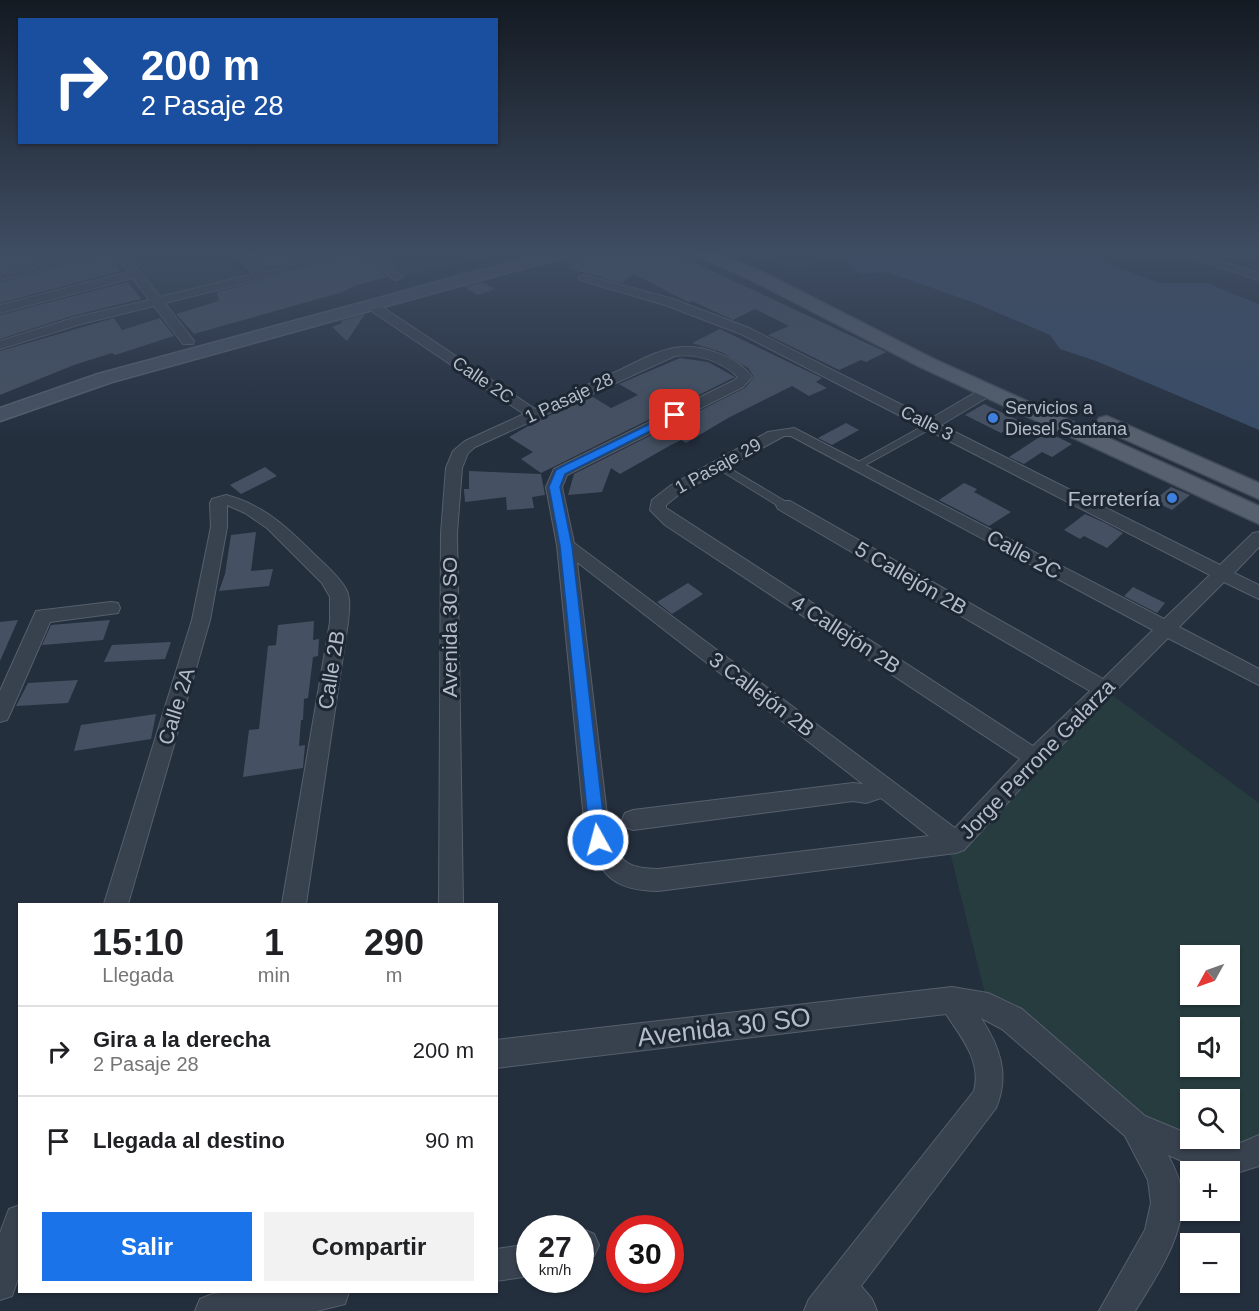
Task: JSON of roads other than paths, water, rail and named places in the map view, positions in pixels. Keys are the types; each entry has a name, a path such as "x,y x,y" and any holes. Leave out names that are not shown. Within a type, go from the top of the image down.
{"main road":[{"path":"1,411 83,371 188,341 301,314"},
{"path":"1,411 315,314"},
{"path":"840,314 988,391 1259,516"},
{"path":"853,314 936,346 1259,492"},
{"path":"1055,421 1091,433 1105,432 1104,425 1078,410"}],"street":[{"path":"0,345 107,314"},
{"path":"167,314 188,341"},
{"name":"Calle 2C","path":"387,314 535,415"},
{"name":"Calle 3","path":"701,314 745,331 1259,593"},
{"name":"1 Pasaje 28","path":"456,459 470,444 665,354 689,350 702,352 734,367 744,375 743,381 560,472 554,487 566,546"},
{"path":"856,466 988,391"},
{"name":"Calle 2C","path":"788,432 798,434 1259,678"},
{"name":"1 Pasaje 29","path":"658,510 658,504 667,495 772,435 788,432"},
{"name":"Avenida 30 SO","path":"451,903 449,533 456,459"},
{"name":"5 Callejón 2B","path":"719,465 784,505 1104,688"},
{"name":"Calle 2B","path":"217,505 222,500 232,501 270,521 328,578 337,590 339,598 339,622 294,903"},
{"name":"Calle 2A","path":"116,903 201,620 219,527 217,505"},
{"name":"4 Callejón 2B","path":"658,510 671,521 1035,758"},
{"name":"Jorge Perrone Galarza","path":"566,546 598,840 610,866 618,873 639,880 658,880 956,843 1104,688 1259,537"},
{"name":"3 Callejón 2B","path":"566,546 956,843"},
{"path":"0,714 43,615 111,608"},
{"path":"854,792 865,772"},
{"path":"633,820 854,792 866,794 884,787"},
{"path":"860,1311 830,1299 986,1098 990,1087 989,1062 979,1041 952,1000"},
{"name":"Avenida 30 SO","path":"498,1054 952,1000 988,1006 1012,1018 1135,1126"},
{"path":"1135,1126 1209,1157 1227,1161 1246,1157 1259,1150"},
{"path":"1116,1311 1148,1258 1168,1204 1161,1175 1135,1126"},
{"path":"0,1284 18,1226"},
{"path":"498,1265 516,1262"},
{"path":"224,1304 324,1293"}],"water":[{"path":"1001,314 1259,314 1259,430 1096,361 1060,349 1050,335"}],"place":[{"name":"Servicios a Diesel Santana","path":"993,418"},
{"name":"Ferretería","path":"1172,498"}]}
